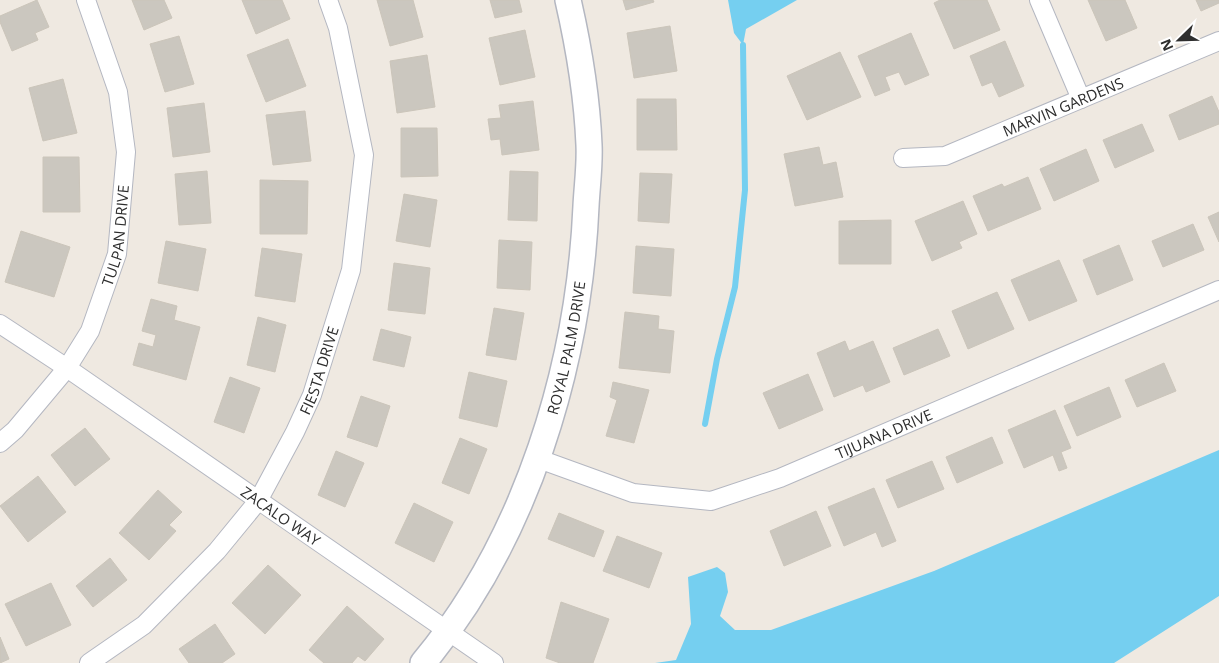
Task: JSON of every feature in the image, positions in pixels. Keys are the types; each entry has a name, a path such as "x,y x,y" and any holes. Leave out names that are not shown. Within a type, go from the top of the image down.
{"street":[{"name":"TULPAN DRIVE","path":"0,442 15,430 67,368 90,331 117,254 126,152 118,92 86,0"},
{"name":"FIESTA DRIVE","path":"89,663 144,625 217,551 258,500 295,432 312,395 351,270 364,154 338,28 328,0"},
{"name":"ROYAL PALM DRIVE","path":"423,663 448,632 501,543 539,459 569,342 584,250 589,146 580,50 568,0"},
{"path":"1039,0 1081,99"},
{"name":"MARVIN GARDENS","path":"903,158 945,156 1219,41"},
{"name":"TIJUANA DRIVE","path":"539,459 633,493 711,501 780,478 1219,290"},
{"name":"ZACALO WAY","path":"0,324 67,368 494,663"}],"water":[{"path":"728,0 797,0 746,29 743,45 734,33"},
{"path":"1219,450 1219,596 1114,663 655,663 676,660 691,624 688,577 717,567 725,573 728,592 720,616 735,630 771,630 934,571"}],"building":[{"path":"37,0 49,27 35,33 38,40 12,51 0,22 0,16"},
{"path":"132,0 164,0 172,18 144,30"},
{"path":"242,0 282,0 290,19 256,34"},
{"path":"377,0 413,0 423,37 390,46"},
{"path":"490,0 519,0 522,12 495,18"},
{"path":"623,0 653,0 654,2 626,10"},
{"path":"940,0 987,0 1000,30 954,49 934,3"},
{"path":"1088,0 1125,0 1137,28 1106,41"},
{"path":"1196,0 1219,0 1219,3 1201,11"},
{"path":"670,26 677,71 634,78 627,33"},
{"path":"525,30 535,77 500,85 489,38"},
{"path":"911,33 929,75 905,85 899,72 885,77 890,90 875,96 858,56"},
{"path":"179,36 194,84 165,92 150,44"},
{"path":"288,39 306,86 266,102 247,55"},
{"path":"1005,41 1024,86 999,97 992,82 982,86 970,56"},
{"path":"840,52 861,97 807,120 787,76"},
{"path":"427,55 435,107 397,113 390,61"},
{"path":"63,79 77,133 43,141 29,88"},
{"path":"1212,96 1219,112 1219,124 1179,140 1169,115"},
{"path":"637,99 676,99 677,150 637,150"},
{"path":"533,101 539,150 502,155 500,139 491,140 488,119 501,118 499,105"},
{"path":"204,103 210,152 173,157 167,108"},
{"path":"305,111 311,161 273,165 266,115"},
{"path":"1142,124 1154,151 1115,168 1103,140"},
{"path":"401,128 437,128 438,176 401,177"},
{"path":"819,147 823,165 836,162 843,197 795,206 784,154"},
{"path":"1086,149 1099,181 1054,201 1040,169"},
{"path":"43,157 79,157 80,212 43,212"},
{"path":"207,171 211,223 179,225 175,174"},
{"path":"510,171 538,172 537,221 508,220"},
{"path":"640,173 672,174 669,223 638,221"},
{"path":"1028,177 1041,209 988,231 973,196 1002,184 1004,187"},
{"path":"260,180 308,181 307,234 260,234"},
{"path":"404,194 437,200 430,247 396,241"},
{"path":"963,201 977,234 959,242 962,248 932,261 915,221"},
{"path":"1219,212 1219,242 1208,217"},
{"path":"891,220 891,264 839,264 839,221"},
{"path":"1193,224 1204,250 1163,267 1152,241"},
{"path":"21,231 70,247 54,297 5,282"},
{"path":"499,240 532,242 530,290 497,288"},
{"path":"166,241 206,249 198,291 158,283"},
{"path":"1119,245 1133,280 1097,295 1083,260"},
{"path":"636,246 674,249 671,296 633,293"},
{"path":"262,248 302,254 295,302 255,296"},
{"path":"1059,260 1077,301 1029,321 1011,280"},
{"path":"394,263 430,268 425,314 388,310"},
{"path":"997,292 1014,329 968,349 952,311"},
{"path":"151,299 177,306 174,320 200,327 186,380 133,365 139,343 153,347 156,335 142,331"},
{"path":"494,308 524,313 516,360 486,355"},
{"path":"625,312 659,316 658,329 674,331 670,373 619,368"},
{"path":"258,317 286,325 275,372 247,365"},
{"path":"381,329 411,337 404,367 373,360"},
{"path":"938,329 950,356 904,375 893,348"},
{"path":"845,341 849,351 873,341 890,382 866,392 863,385 834,397 817,353"},
{"path":"1164,363 1176,391 1137,407 1125,380"},
{"path":"469,372 507,381 497,427 459,418"},
{"path":"808,374 823,410 779,429 763,393"},
{"path":"230,377 260,388 244,433 214,422"},
{"path":"613,382 649,390 634,443 606,436 617,400 610,397"},
{"path":"1109,387 1121,417 1077,436 1064,406"},
{"path":"361,396 390,406 377,447 347,437"},
{"path":"1055,410 1071,448 1061,452 1067,468 1059,471 1053,455 1024,468 1008,430"},
{"path":"85,428 110,459 75,486 51,455"},
{"path":"992,437 1003,463 957,483 946,457"},
{"path":"460,438 487,449 469,494 442,483"},
{"path":"336,451 364,463 345,507 318,495"},
{"path":"932,461 944,489 898,508 886,480"},
{"path":"38,476 66,512 28,542 0,506"},
{"path":"874,488 896,541 882,547 876,532 844,546 828,507"},
{"path":"158,490 182,512 169,525 176,531 149,560 119,533"},
{"path":"414,503 453,522 434,562 395,543"},
{"path":"816,511 831,546 784,566 770,531"},
{"path":"559,513 604,531 594,557 548,539"},
{"path":"617,536 662,553 649,588 603,571"},
{"path":"110,558 127,580 93,607 76,586"},
{"path":"268,565 301,595 265,634 232,603"},
{"path":"51,583 71,625 26,646 5,604"},
{"path":"561,602 609,619 593,663 560,663 546,658"},
{"path":"347,606 384,639 365,661 358,656 352,663 324,663 309,650"},
{"path":"215,624 235,654 222,663 189,663 179,649"},
{"path":"0,637 9,659 0,663"}],"waterway":[{"path":"705,424 717,359 735,287 745,190 743,45"}]}
